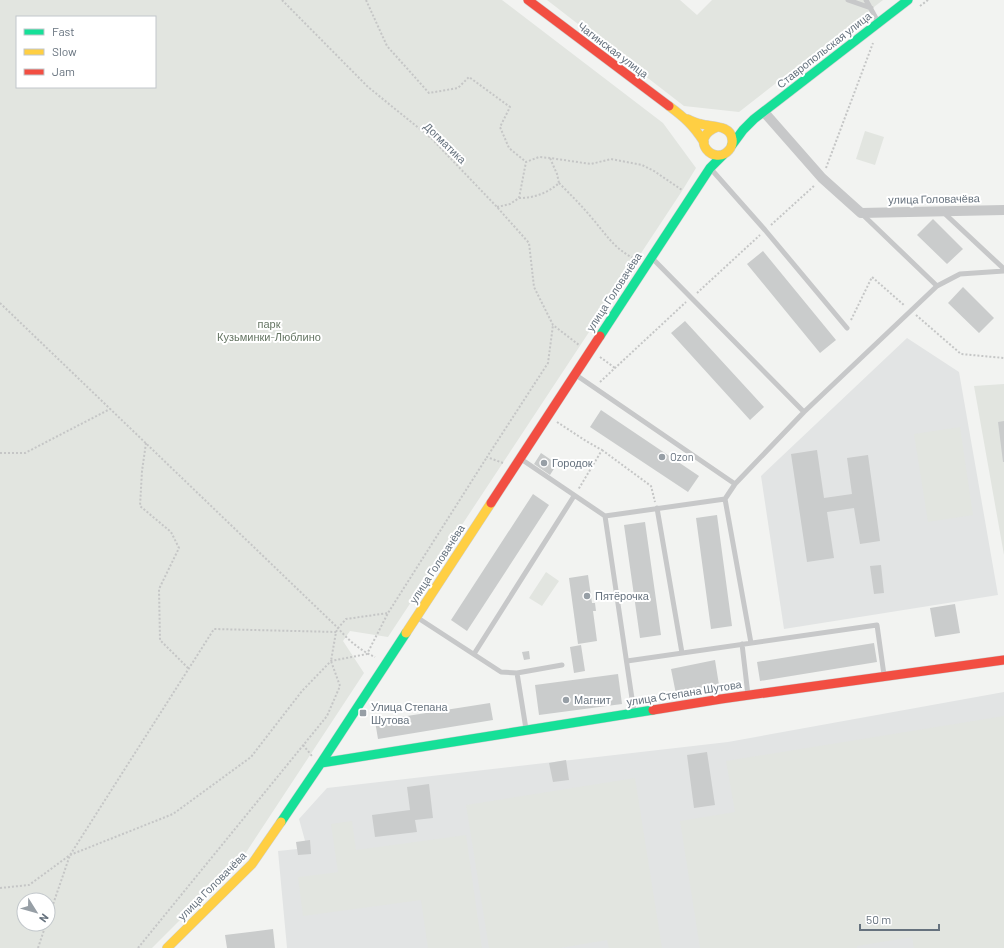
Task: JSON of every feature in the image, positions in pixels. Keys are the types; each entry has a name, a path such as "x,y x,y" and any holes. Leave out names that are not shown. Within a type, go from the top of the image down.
{"street":[{"name":"Чагинская улица","path":"528,0 685,118 697,131 704,144"},
{"name":"Ставропольская улица","path":"732,145 743,130 754,119 908,0"},
{"path":"764,112 822,178 861,213"},
{"name":"Чагинская улица","path":"685,118 707,126 720,127"},
{"name":"Ставропольская улица","path":"720,127 741,125 754,119"},
{"path":"720,127 726,129 732,136 732,145 723,155 714,155 707,150 704,144 704,137 709,130 720,127"},
{"name":"улица Головачёва","path":"704,144 708,172"},
{"name":"улица Головачёва","path":"167,948 252,864 321,764 575,374 593,353 649,261 692,195 708,172 723,155"},
{"name":"улица Головачёва","path":"861,213 1004,210"},
{"name":"улица Степана Шутова","path":"321,764 748,695 1004,660"}],"lane":[{"path":"848,0 871,8"},
{"path":"866,0 878,22"},
{"path":"708,172 766,230 846,328"},
{"path":"942,211 1004,270"},
{"path":"861,213 937,286"},
{"path":"649,261 691,298 804,412"},
{"path":"751,643 725,498 735,484 804,412 937,286 960,274 1004,270"},
{"path":"575,374 735,484"},
{"path":"520,459 605,516 725,498"},
{"path":"474,654 574,496"},
{"path":"657,508 682,653"},
{"path":"605,516 634,713"},
{"path":"416,617 501,672 517,673 562,665"},
{"path":"627,660 877,625 884,677"},
{"path":"742,644 748,695"},
{"path":"517,673 527,730"}],"path":[{"name":"Догматика","path":"282,0 368,87 431,138 529,243 534,287 553,325"},
{"path":"366,0 387,46 429,93 458,88 469,76 510,107 500,127 509,148 526,162"},
{"path":"594,387 822,178 875,38"},
{"path":"526,162 539,157 591,164 611,159 642,165 654,171 682,191 692,195"},
{"path":"550,158 559,183 605,232 612,243 630,257 649,261"},
{"path":"519,198 526,162"},
{"path":"497,207 510,204 519,198 530,198 542,194 552,189 559,183"},
{"path":"846,328 872,277 960,354 1004,358"},
{"path":"0,302 346,637 367,654 387,663"},
{"path":"367,654 388,613 548,363 553,325 615,368"},
{"path":"0,453 25,453 110,408"},
{"path":"548,416 602,450 651,486 657,508"},
{"path":"146,443 142,471 140,506 171,532 179,548 160,589 160,640 189,669"},
{"path":"574,496 602,450"},
{"path":"487,457 503,463 513,470"},
{"path":"138,948 327,716 340,686 331,661 338,628 346,620 388,613"},
{"path":"56,896 70,855 214,629 336,632"},
{"path":"0,888 29,885 70,855 173,814 251,757 302,691 331,661 367,654"},
{"path":"38,948 43,932"}],"shaded area":[{"path":"907,338 959,372 998,595 784,629 761,476"},
{"path":"1004,692 1004,948 287,948 278,851 307,848 299,819 327,788 728,742"}],"green space":[{"name":"парк Кузьминки-Люблино","path":"0,0 502,0 663,123 696,168 388,637 350,631 343,641 364,673 243,857 152,948 0,948"},
{"path":"547,0 680,0 697,15 712,0 883,0 739,112 684,106"},
{"path":"865,131 884,137 875,165 856,159"},
{"path":"1004,384 1004,555 974,386"},
{"path":"960,427 973,515 928,522 914,434"},
{"path":"546,572 559,581 542,606 529,598"},
{"path":"1004,716 1004,948 914,948 912,937 857,946 857,948 700,948 680,821 735,812 726,761"},
{"path":"635,778 662,948 609,948 607,940 560,948 489,948 466,805"},
{"path":"352,821 356,850 466,835 482,948 428,948 421,900 303,916 298,877 338,872 331,824"}],"building":[{"path":"933,219 963,249 947,264 917,235"},
{"path":"763,251 836,340 820,353 747,264"},
{"path":"963,287 994,318 979,333 948,303"},
{"path":"685,321 764,407 750,420 671,333"},
{"path":"601,410 699,476 688,492 590,427"},
{"path":"1004,421 1004,462 1003,462 998,422"},
{"path":"817,450 824,498 852,494 847,458 868,455 880,541 860,544 854,508 827,512 834,558 807,562 791,454"},
{"path":"541,453 557,464 550,475 534,464"},
{"path":"533,494 549,505 467,631 451,620"},
{"path":"717,515 732,626 711,629 696,518"},
{"path":"645,522 661,635 640,638 624,525"},
{"path":"881,565 884,593 874,594 870,566"},
{"path":"588,575 592,603 595,603 596,611 593,611 597,641 578,644 569,578"},
{"path":"955,604 960,633 935,637 930,608"},
{"path":"874,643 877,662 760,681 757,662"},
{"path":"581,645 585,671 574,673 570,647"},
{"path":"529,651 530,659 524,660 522,652"},
{"path":"715,660 719,685 676,694 671,669"},
{"path":"618,674 622,704 539,715 535,685"},
{"path":"490,703 493,720 378,739 375,721"},
{"path":"707,752 715,805 694,808 687,755"},
{"path":"566,760 569,780 553,782 549,763"},
{"path":"429,784 433,818 415,820 417,832 375,837 372,815 410,810 407,787"},
{"path":"310,840 311,854 298,855 296,842"},
{"path":"273,929 275,948 227,948 225,935"}],"traffic: fast":[{"path":"732,145 743,130 754,119 908,0"},
{"path":"600,336 710,168 723,155"},
{"path":"281,822 406,633"},
{"path":"321,763 653,710"}],"traffic: slow":[{"path":"669,106 688,122 704,142"},
{"path":"687,119 699,124 720,127 731,134 731,147 723,154 717,155 706,149 704,144 704,138 708,132 717,127"},
{"path":"406,633 491,503"},
{"path":"167,948 252,864 281,822"}],"traffic: jam":[{"path":"528,0 669,106"},
{"path":"491,503 600,336"},
{"path":"653,710 721,699 1004,660"}],"place":[{"name":"Ozon","path":"662,457"},
{"name":"Городок","path":"544,463"},
{"name":"Пятёрочка","path":"587,596"},
{"name":"Магнит","path":"566,700"},
{"name":"Улица Степана Шутова","path":"363,713"}]}
